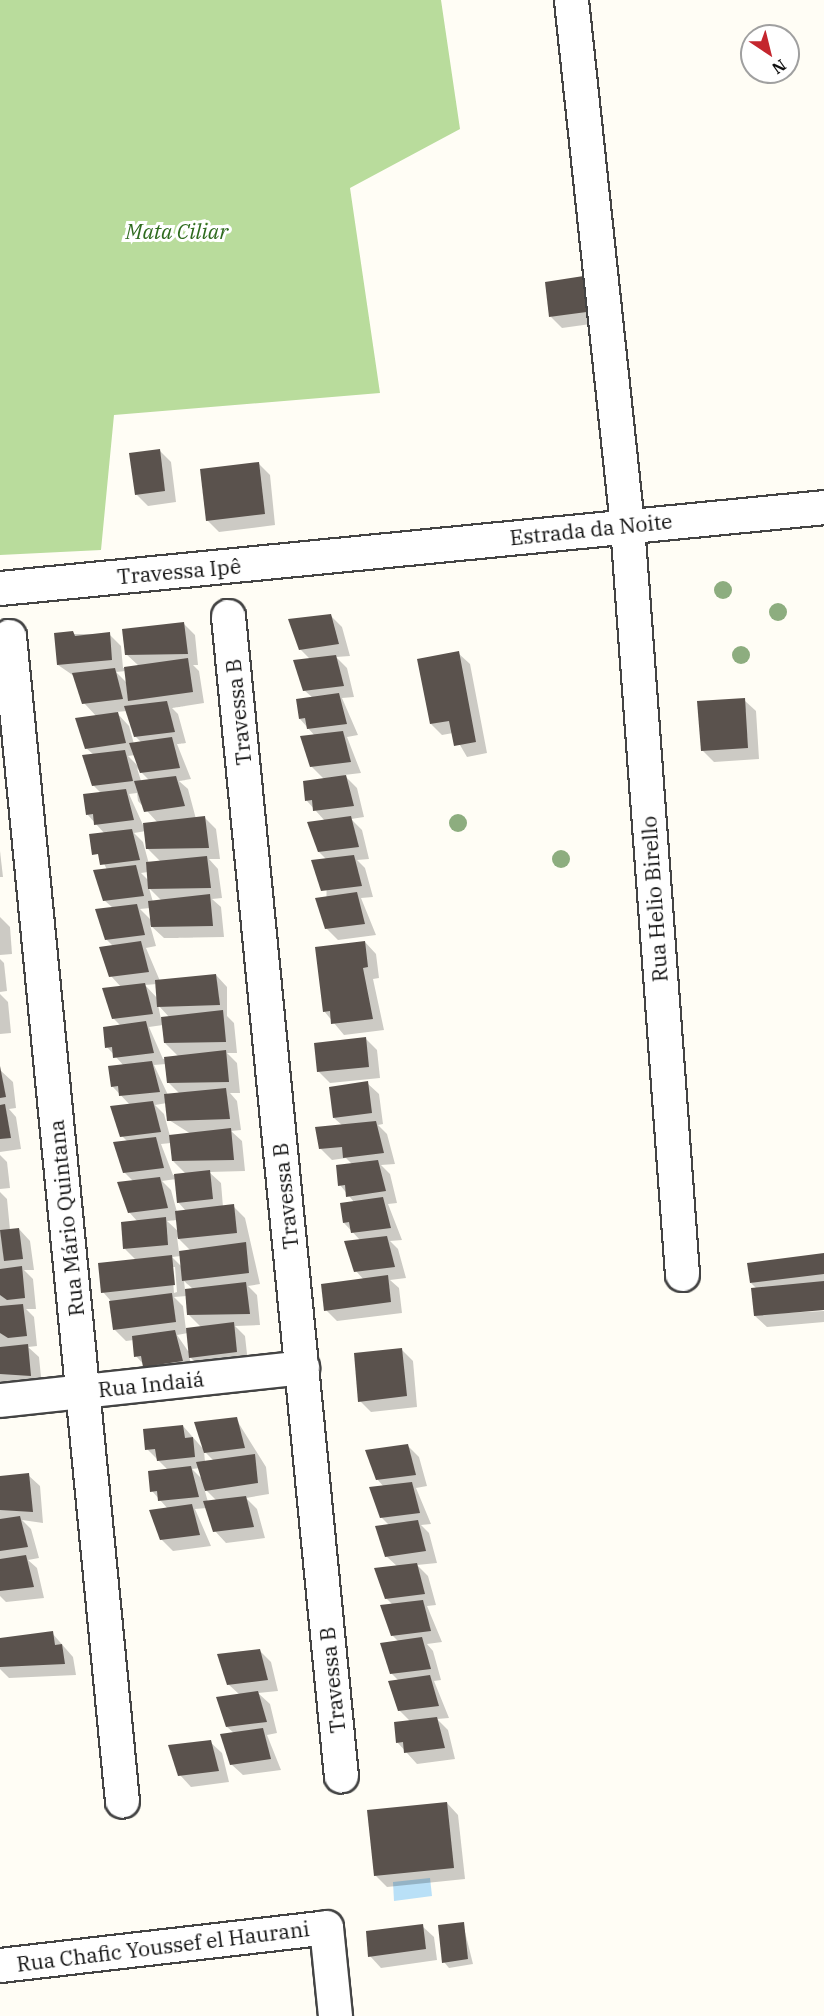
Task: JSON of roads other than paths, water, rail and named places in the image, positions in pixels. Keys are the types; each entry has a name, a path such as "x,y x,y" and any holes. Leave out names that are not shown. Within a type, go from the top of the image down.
{"street":[{"name":"Rua Helio Birello","path":"571,0 627,525 682,1274"},
{"name":"Estrada da Noite","path":"358,555 627,525 824,507"},
{"name":"Travessa Ipê","path":"0,588 358,555"},
{"name":"Travessa B","path":"228,616 342,1776"},
{"name":"Rua Mário Quintana","path":"9,636 122,1801"},
{"name":"Rua Indaiá","path":"0,1400 302,1367"},
{"name":"Rua Chafic Youssef el Haurani","path":"0,1965 326,1927 334,2016"}],"water":[{"path":"430,1878 432,1896 394,1901 393,1882"}],"park label":[{"name":"Mata Ciliar","path":"177,231"}]}
